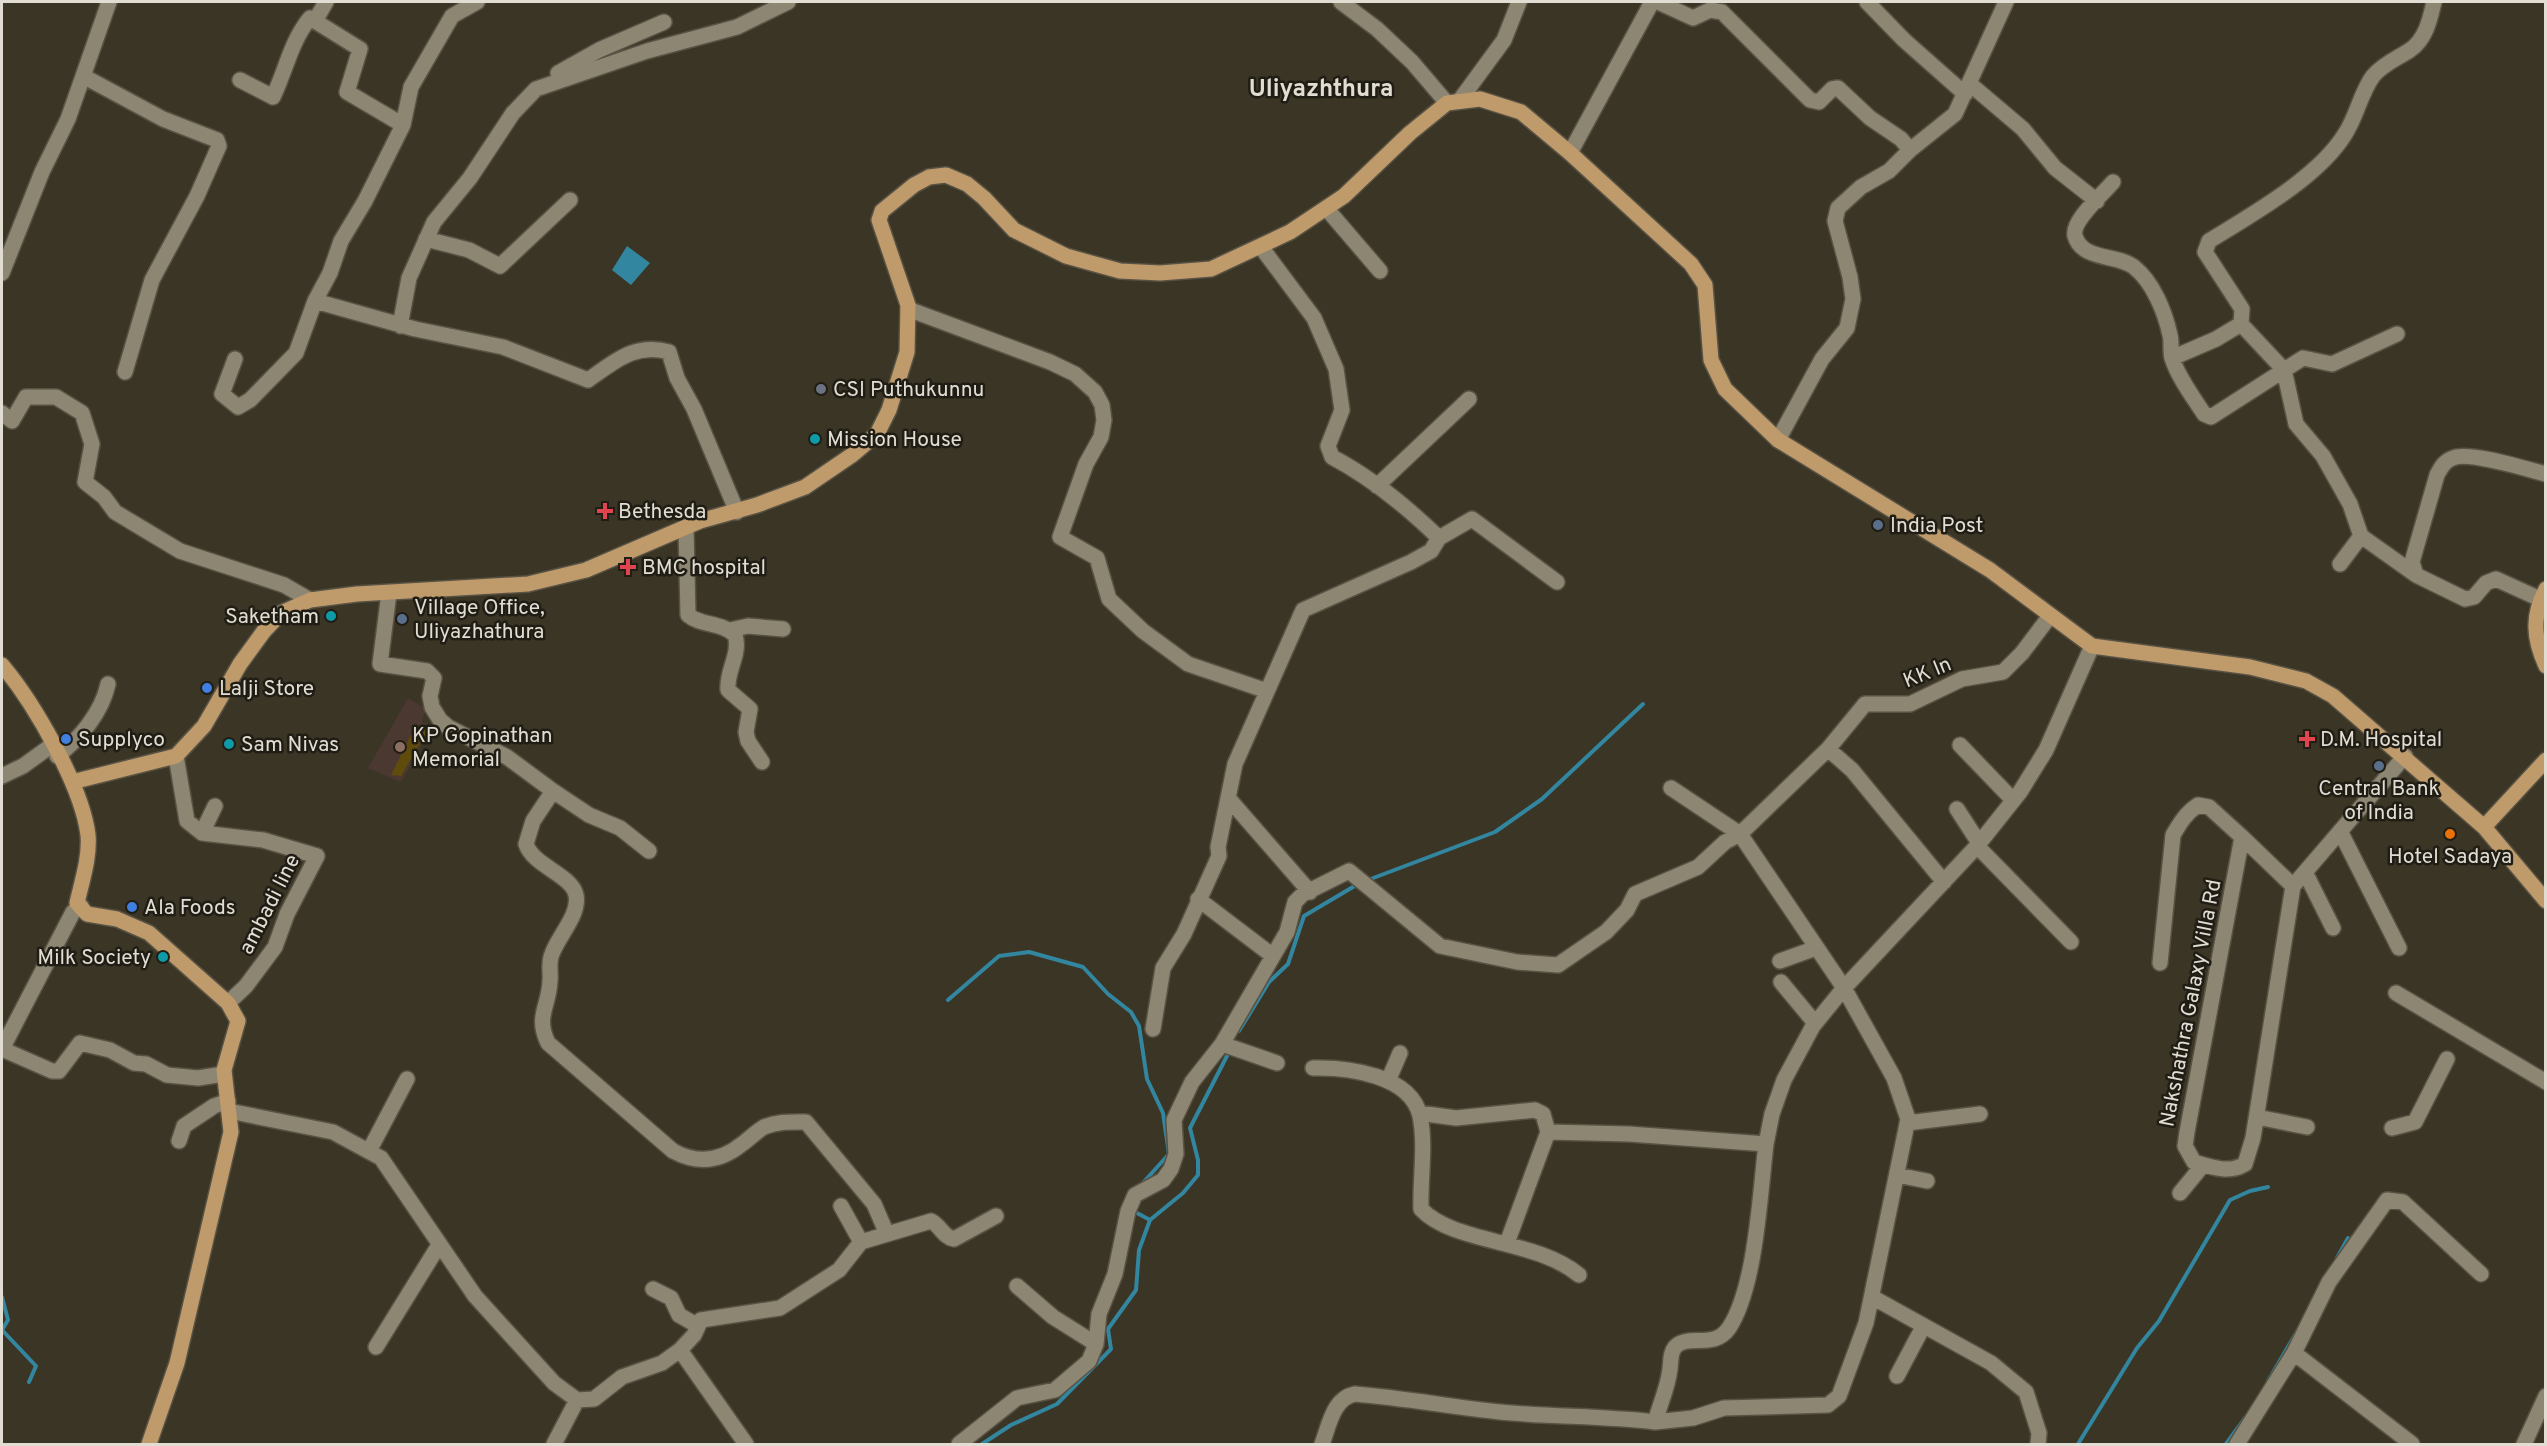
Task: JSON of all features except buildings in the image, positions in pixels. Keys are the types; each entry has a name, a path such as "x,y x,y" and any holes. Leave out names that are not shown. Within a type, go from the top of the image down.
{"main road":[{"path":"72,782 176,756 204,726 240,664 264,631 281,613 310,600 528,584 586,570 686,528 805,487 877,434 889,410 908,352 908,309 901,281 879,220 882,211 897,196 929,177 946,175 967,184 1014,230 1066,256 1120,271 1160,273 1210,269 1262,247 1344,196 1410,133 1453,102 1479,99 1521,112 1570,153 1691,264 1705,285 1711,360 1715,370 1725,389 1778,440 1990,570 2092,646 2250,667 2306,681 2333,696 2405,756 2484,827 2546,901"},
{"path":"2543,594 2535,621 2546,666"},
{"path":"2,664 37,717 78,794 88,835 88,851 77,903 87,914 117,920 149,933 228,1003 238,1021 224,1074 231,1131 211,1226 177,1363 149,1444"},
{"path":"2484,827 2546,760"}],"street":[{"path":"2,273 42,172 68,119 109,2"},
{"path":"315,21 326,2"},
{"path":"235,359 222,394 238,407 250,400 296,353 315,301 330,273 340,241 365,201 403,125 411,87 452,16 477,2"},
{"path":"536,89 605,63 737,27 788,2"},
{"path":"1341,2 1371,24 1453,102 1504,40 1519,2"},
{"path":"1570,153 1652,2"},
{"path":"1867,2 1904,40 2023,129 2055,168 2097,201"},
{"path":"1778,440 1822,359 1847,328 1853,299 1835,221 1838,208 1861,187 1889,171 1910,150 1955,114 2006,2"},
{"path":"2434,2 2430,22 2421,37 2413,48 2381,67 2373,76 2362,94 2345,135 2326,157 2274,202 2209,241 2205,252 2242,309 2241,324 2284,370 2296,424 2323,456 2350,504 2361,537 2416,575 2439,588 2465,598 2474,597 2486,584 2496,579 2543,594"},
{"path":"1665,3 1693,18 1710,10 1722,12 1810,100 1819,102 1832,89 1838,88 1870,118 1901,139 1910,150"},
{"path":"240,80 273,96 285,71 297,34 310,18 360,49 347,92 403,125"},
{"path":"400,326 409,278 434,222 470,177 513,113 536,89 563,69 599,50 664,22"},
{"path":"82,76 163,119 217,140 219,146 197,196 152,279 125,372"},
{"path":"2113,182 2075,225 2074,235 2078,243 2089,251 2133,266 2154,292 2170,335 2172,358 2204,414 2211,417 2303,358 2332,364 2397,334"},
{"path":"426,239 469,250 500,266 570,200"},
{"path":"1326,208 1380,271"},
{"path":"1262,247 1314,318 1336,369 1342,410 1328,446 1332,457 1377,486 1411,512 1439,538"},
{"path":"315,301 400,326 502,347 588,380 625,355 652,347 669,352 677,378 699,419 737,512"},
{"path":"908,309 1050,362 1075,374 1095,392 1102,405 1104,420 1101,437 1086,464 1060,537 1096,558 1109,600 1143,631 1188,664 1267,691"},
{"path":"2172,358 2216,339 2241,324"},
{"path":"2,413 12,421 26,397 56,397 82,413 92,444 85,482 104,497 115,512 180,551 284,585 310,600"},
{"path":"1377,486 1470,399"},
{"path":"2416,575 2412,562 2416,545 2437,475 2445,462 2455,456 2475,458 2546,474"},
{"path":"1153,1029 1163,968 1184,934 1219,856 1218,848 1235,764 1303,610 1411,562 1431,551 1439,538 1472,519 1557,582"},
{"path":"686,528 688,615 697,621 730,630 748,626 783,629"},
{"path":"2340,564 2361,537"},
{"path":"389,593 380,664 428,671 434,678 430,696 440,720 448,727 486,744 514,761 553,791 590,815 620,828 649,851"},
{"name":"KK ln","path":"1310,892 1349,872 1440,946 1517,962 1558,965 1606,932 1627,910 1635,894 1698,867 1725,842 1740,834 1828,748 1865,704 1910,704 1962,679 2003,672 2022,653 2050,616"},
{"path":"730,630 737,642 728,690 750,709 746,732 748,741 762,762"},
{"path":"1655,1422 1670,1372 1672,1353 1676,1346 1684,1341 1716,1339 1728,1330 1737,1313 1749,1273 1772,1114 1784,1080 1815,1023 1844,988 1978,845 2013,800 2046,750 2092,646"},
{"path":"2,776 79,737 105,698 108,684"},
{"path":"1960,745 2013,800"},
{"path":"1828,748 1852,770 1944,882"},
{"path":"176,756 187,821 202,833 214,807"},
{"path":"2180,1193 2203,1165 2225,1169 2238,1168 2245,1164 2257,1117 2293,886 2405,756"},
{"path":"1322,1444 1338,1403 1345,1396 1355,1394 1498,1412 1655,1422 1693,1418 1724,1408 1828,1405 1839,1396 1852,1365 1872,1297 1907,1123 1894,1078 1844,988 1740,834 1671,788"},
{"path":"553,791 533,822 526,844 534,857 574,888 577,897 574,909 549,964 549,988 541,1018 542,1030 548,1043 673,1151 688,1160 709,1161 737,1148 763,1127 786,1121 806,1122 874,1204 887,1234"},
{"path":"959,1444 1017,1398 1055,1390 1089,1361 1096,1344 1099,1314 1115,1274 1128,1210 1135,1195 1163,1180 1171,1169 1176,1154 1174,1120 1192,1082 1222,1044 1287,932 1295,902 1310,892 1229,800"},
{"path":"2160,963 2173,835 2188,811 2198,805 2209,807 2293,886"},
{"path":"1957,809 1978,845 2071,942"},
{"path":"2340,831 2399,948"},
{"name":"ambadi line","path":"202,833 276,843 317,856 287,914 275,947 246,986 228,1003"},
{"name":"Nakshathra Galaxy Villa Rd","path":"2203,1165 2194,1162 2188,1154 2187,1132 2242,837"},
{"path":"2305,872 2333,928"},
{"path":"1198,899 1273,956"},
{"path":"81,906 74,912 2,1049 52,1071 59,1071 80,1043 110,1050 134,1063 146,1064 167,1075 198,1078 224,1074"},
{"path":"1780,961 1816,948"},
{"path":"1781,982 1815,1023"},
{"path":"2396,993 2546,1082"},
{"path":"1222,1044 1278,1063"},
{"path":"1388,1081 1400,1053"},
{"path":"2392,1128 2415,1122 2447,1059"},
{"path":"1313,1068 1341,1067 1388,1081 1407,1093 1419,1113 1421,1209 1427,1215 1461,1231 1552,1256 1579,1275"},
{"path":"369,1151 407,1079"},
{"path":"179,1141 184,1126 214,1106 228,1106 333,1132 381,1158 475,1296 554,1383 578,1400 594,1400 621,1377 662,1363 680,1350 701,1320 780,1308 839,1270 861,1242 931,1221 948,1238 954,1239 996,1216"},
{"path":"1419,1113 1456,1118 1535,1110 1543,1114 1548,1132 1507,1243"},
{"path":"1907,1123 1980,1114"},
{"path":"2257,1117 2307,1127"},
{"path":"1548,1132 1629,1134 1766,1144"},
{"path":"1897,1175 1927,1181"},
{"path":"2237,1444 2294,1353 2329,1282 2387,1200 2403,1202 2481,1274"},
{"path":"842,1206 861,1242"},
{"path":"376,1347 439,1245"},
{"path":"1017,1286 1053,1317 1096,1344"},
{"path":"653,1289 671,1298 679,1315 698,1326"},
{"path":"1872,1297 1991,1363 2026,1392 2039,1433 2038,1444"},
{"path":"1897,1376 1923,1327"},
{"path":"680,1350 746,1444"},
{"path":"2294,1353 2412,1444"},
{"path":"2524,1444 2546,1396"},
{"path":"554,1444 578,1400"}],"shaded area":[{"name":"KP Gopinathan Memorial","path":"408,698 426,709 422,722 432,726 401,782 368,768"},
{"path":"416,725 428,730 401,776 391,775"}],"water":[{"path":"627,246 650,263 631,285 612,270"}],"waterway":[{"path":"1368,880 1495,832 1542,799 1643,704"},
{"path":"1239,1031 1269,982 1288,964 1304,916 1358,884"},
{"path":"948,1000 999,956 1029,952 1083,967 1108,994 1131,1012 1139,1026 1147,1079 1163,1113 1169,1154 1141,1185"},
{"path":"982,1444 1011,1425 1057,1404 1111,1349 1108,1329 1136,1290 1139,1250 1150,1220 1183,1193 1198,1175 1198,1160 1190,1128 1229,1052"},
{"path":"2078,1444 2137,1348 2159,1321 2230,1200 2250,1191 2268,1187"},
{"path":"1137,1213 1150,1220"},
{"path":"2337,1258 2348,1238"},
{"path":"2,1297 8,1320 2,1330 36,1366 29,1382"},
{"path":"2268,1381 2296,1333"},
{"path":"2226,1444 2245,1418"}],"place":[{"name":"CSI Puthukunnu","path":"821,389"},
{"name":"Mission House","path":"815,439"},
{"name":"Bethesda","path":"605,511"},
{"name":"India Post","path":"1878,525"},
{"name":"BMC hospital","path":"628,567"},
{"name":"Saketham","path":"331,616"},
{"name":"Village Office, Uliyazhathura","path":"402,619"},
{"name":"Lalji Store","path":"207,688"},
{"name":"Supplyco","path":"66,739"},
{"name":"D.M. Hospital","path":"2307,739"},
{"name":"Sam Nivas","path":"229,744"},
{"name":"KP Gopinathan Memorial","path":"400,747"},
{"name":"Central Bank of India","path":"2379,766"},
{"name":"Hotel Sadaya","path":"2450,834"},
{"name":"Ala Foods","path":"132,907"},
{"name":"Milk Society","path":"163,957"}],"district":[{"name":"Uliyazhthura","path":"1321,88"}]}
